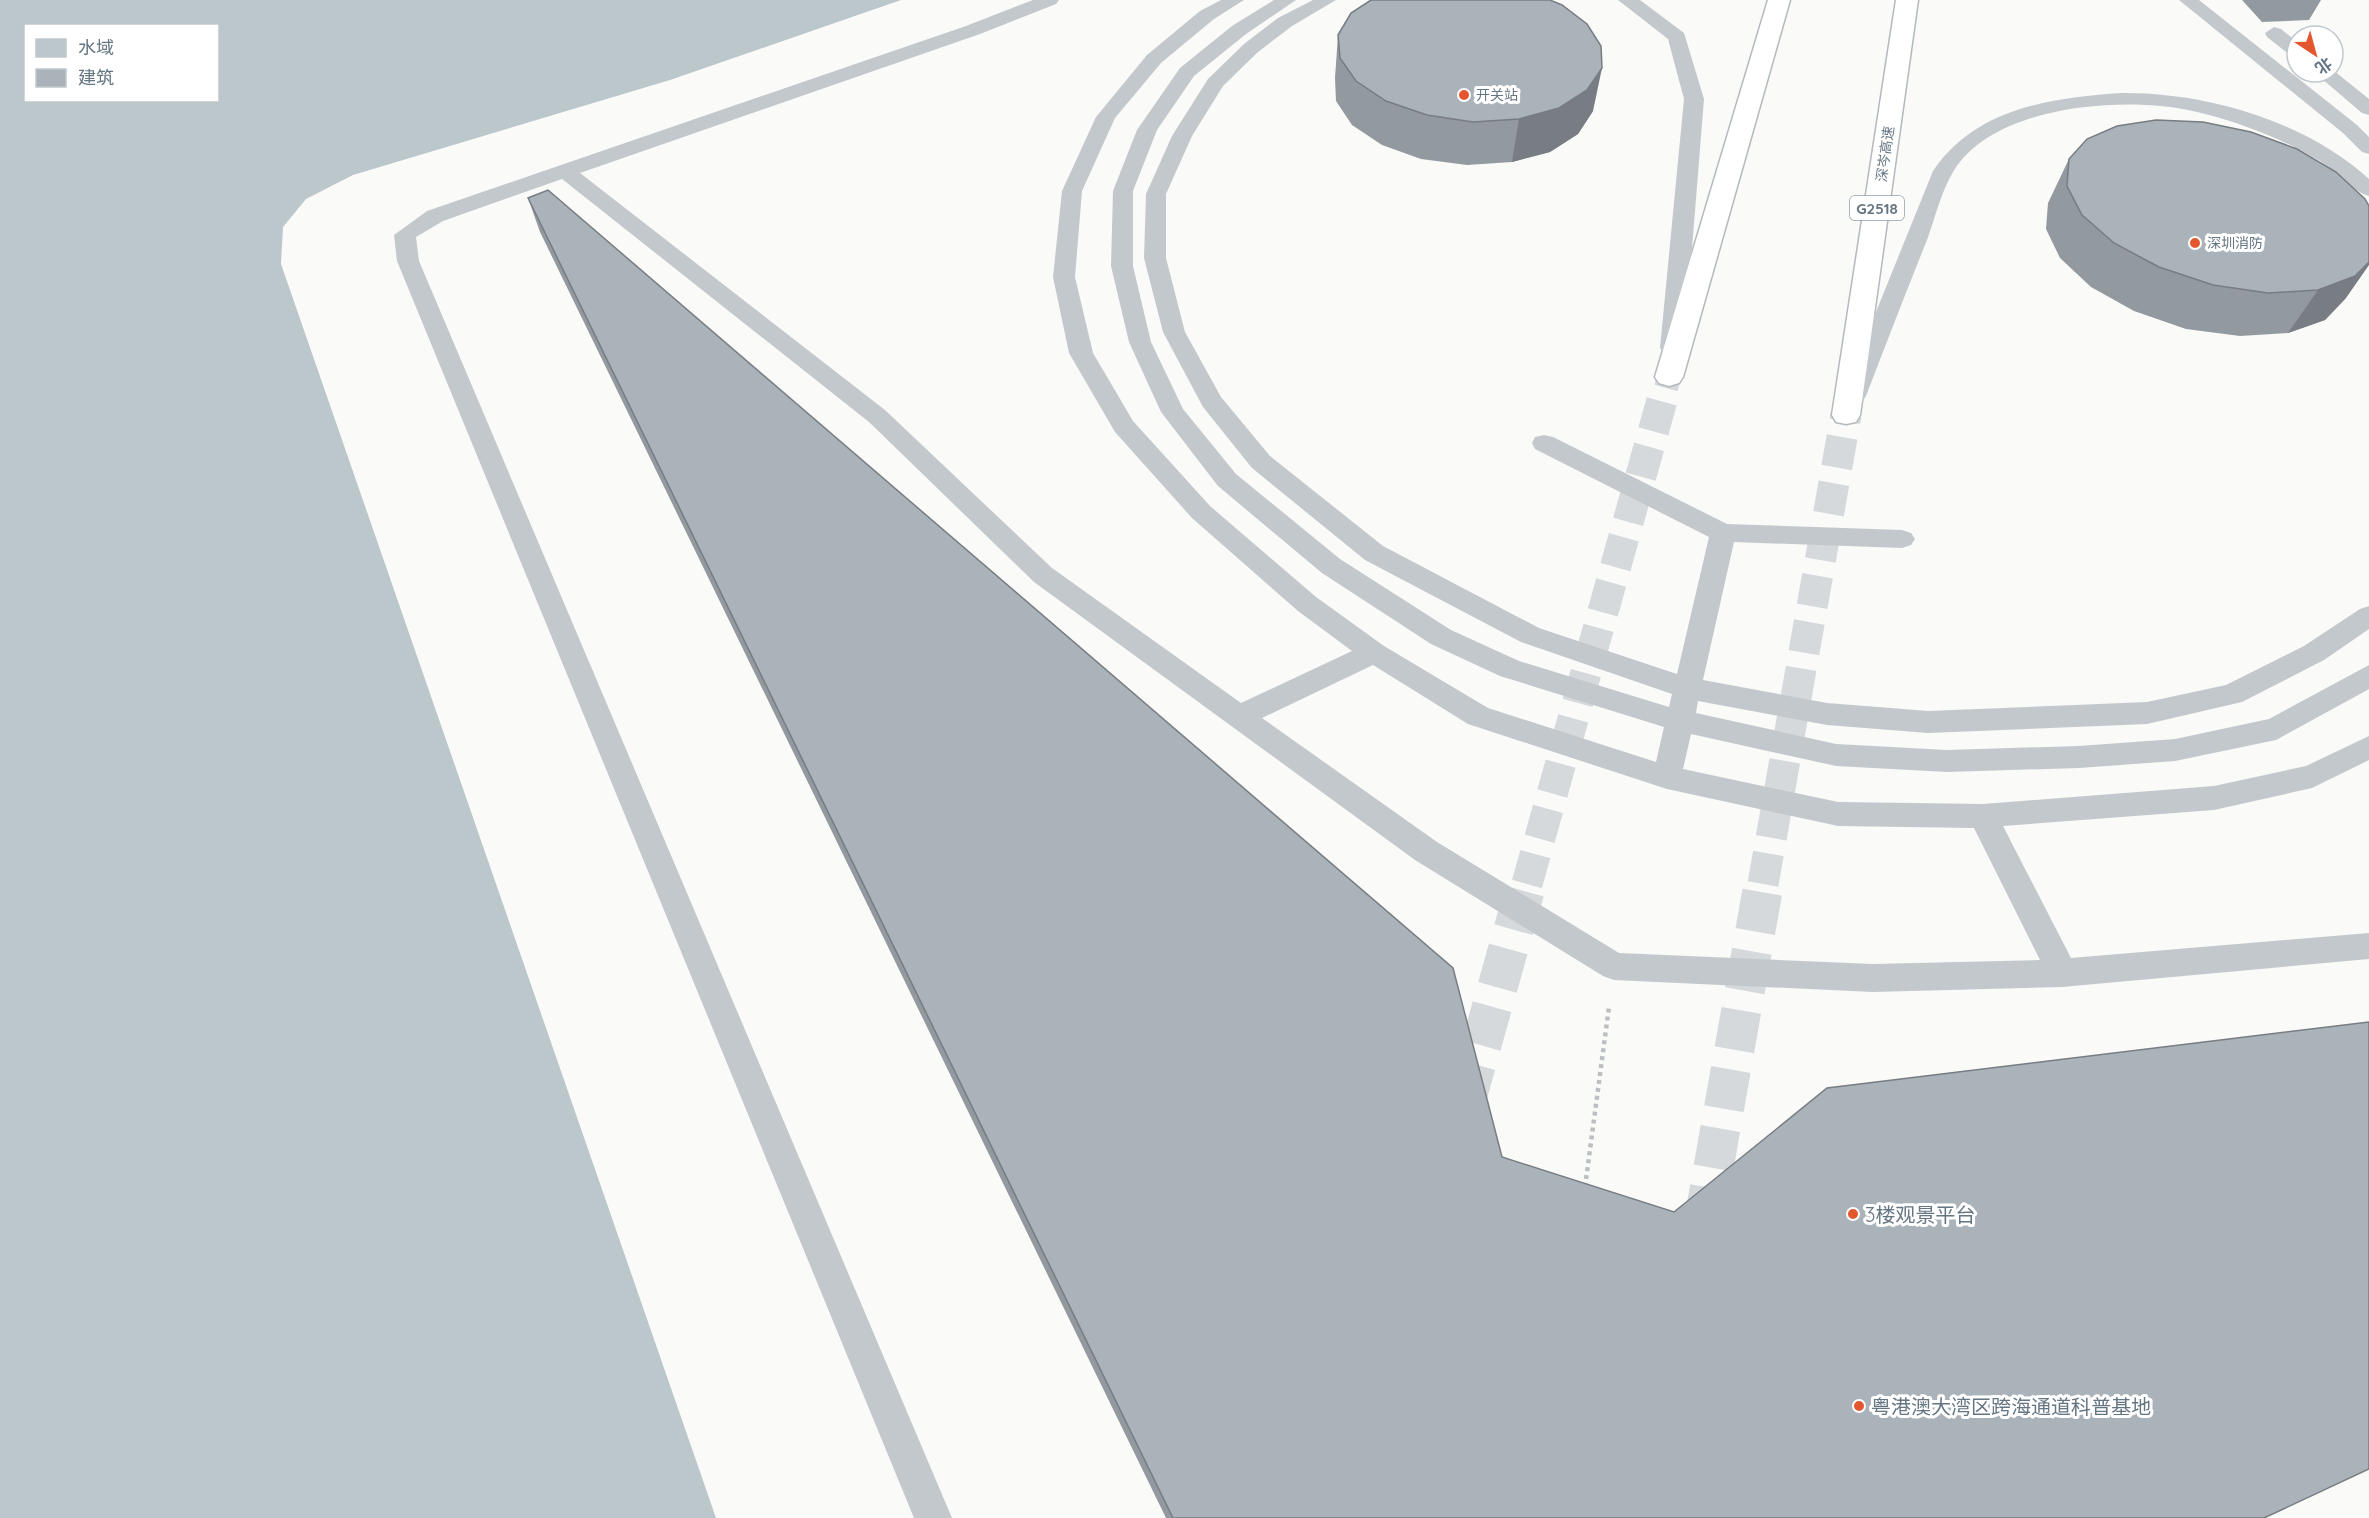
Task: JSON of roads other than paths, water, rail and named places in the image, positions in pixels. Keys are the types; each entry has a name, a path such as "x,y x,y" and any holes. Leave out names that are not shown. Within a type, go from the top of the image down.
{"highway":[{"path":"1669,377 1779,0"},
{"name":"深岑高速","path":"1846,415 1907,0"}],"lane":[{"path":"933,1518 408,261 405,235 435,216 973,30 1050,0"},
{"path":"1235,0 1207,15 1155,60 1106,117 1071,191 1064,277 1081,353 1124,426 1201,512 1308,604 1374,654 1478,716 1667,777 1838,814 1983,816 2214,798 2312,776 2369,747"},
{"path":"1287,0 1239,30 1187,72 1147,130 1123,191 1122,266 1140,342 1173,412 1227,480 1330,566 1441,637 1510,669 1680,721 1836,755 1947,761 2079,757 2175,750 2276,729 2369,676"},
{"path":"1327,0 1285,22 1251,48 1215,83 1182,136 1156,194 1155,258 1174,332 1211,401 1262,462 1374,553 1530,635 1688,688 1827,714 1928,722 2147,713 2232,694 2314,653 2369,616"},
{"path":"1627,0 1649,14 1677,37 1694,99 1669,377"},
{"path":"2188,0 2350,129 2369,148"},
{"path":"2274,33 2285,42"},
{"path":"2339,84 2369,109"},
{"path":"1846,415 1943,171 1960,150 1988,128 2040,110 2103,101 2162,100 2213,111 2265,127 2317,151 2369,190"},
{"path":"565,171 877,416 1043,575 1426,851 1614,966 1873,978 2062,973 2369,946"},
{"path":"1544,443 1723,533 1902,539"},
{"path":"1667,777 1723,533"},
{"path":"1240,716 1374,654"},
{"path":"1983,816 2062,973"}],"water":[{"path":"0,0 901,0 670,80 353,175 306,199 283,227 281,264 716,1518 0,1518"}],"tunnel":[{"path":"1666,388 1669,377"},
{"path":"1527,884 1666,386"},
{"path":"1763,884 1846,415"},
{"path":"1465,1103 1527,882"},
{"path":"1703,1227 1764,882"}],"place":[{"name":"开关站","path":"1464,95"},
{"name":"深圳消防","path":"2195,243"},
{"name":"3楼观景平台","path":"1853,1214"},
{"name":"粤港澳大湾区跨海通道科普基地","path":"1859,1406"}]}
